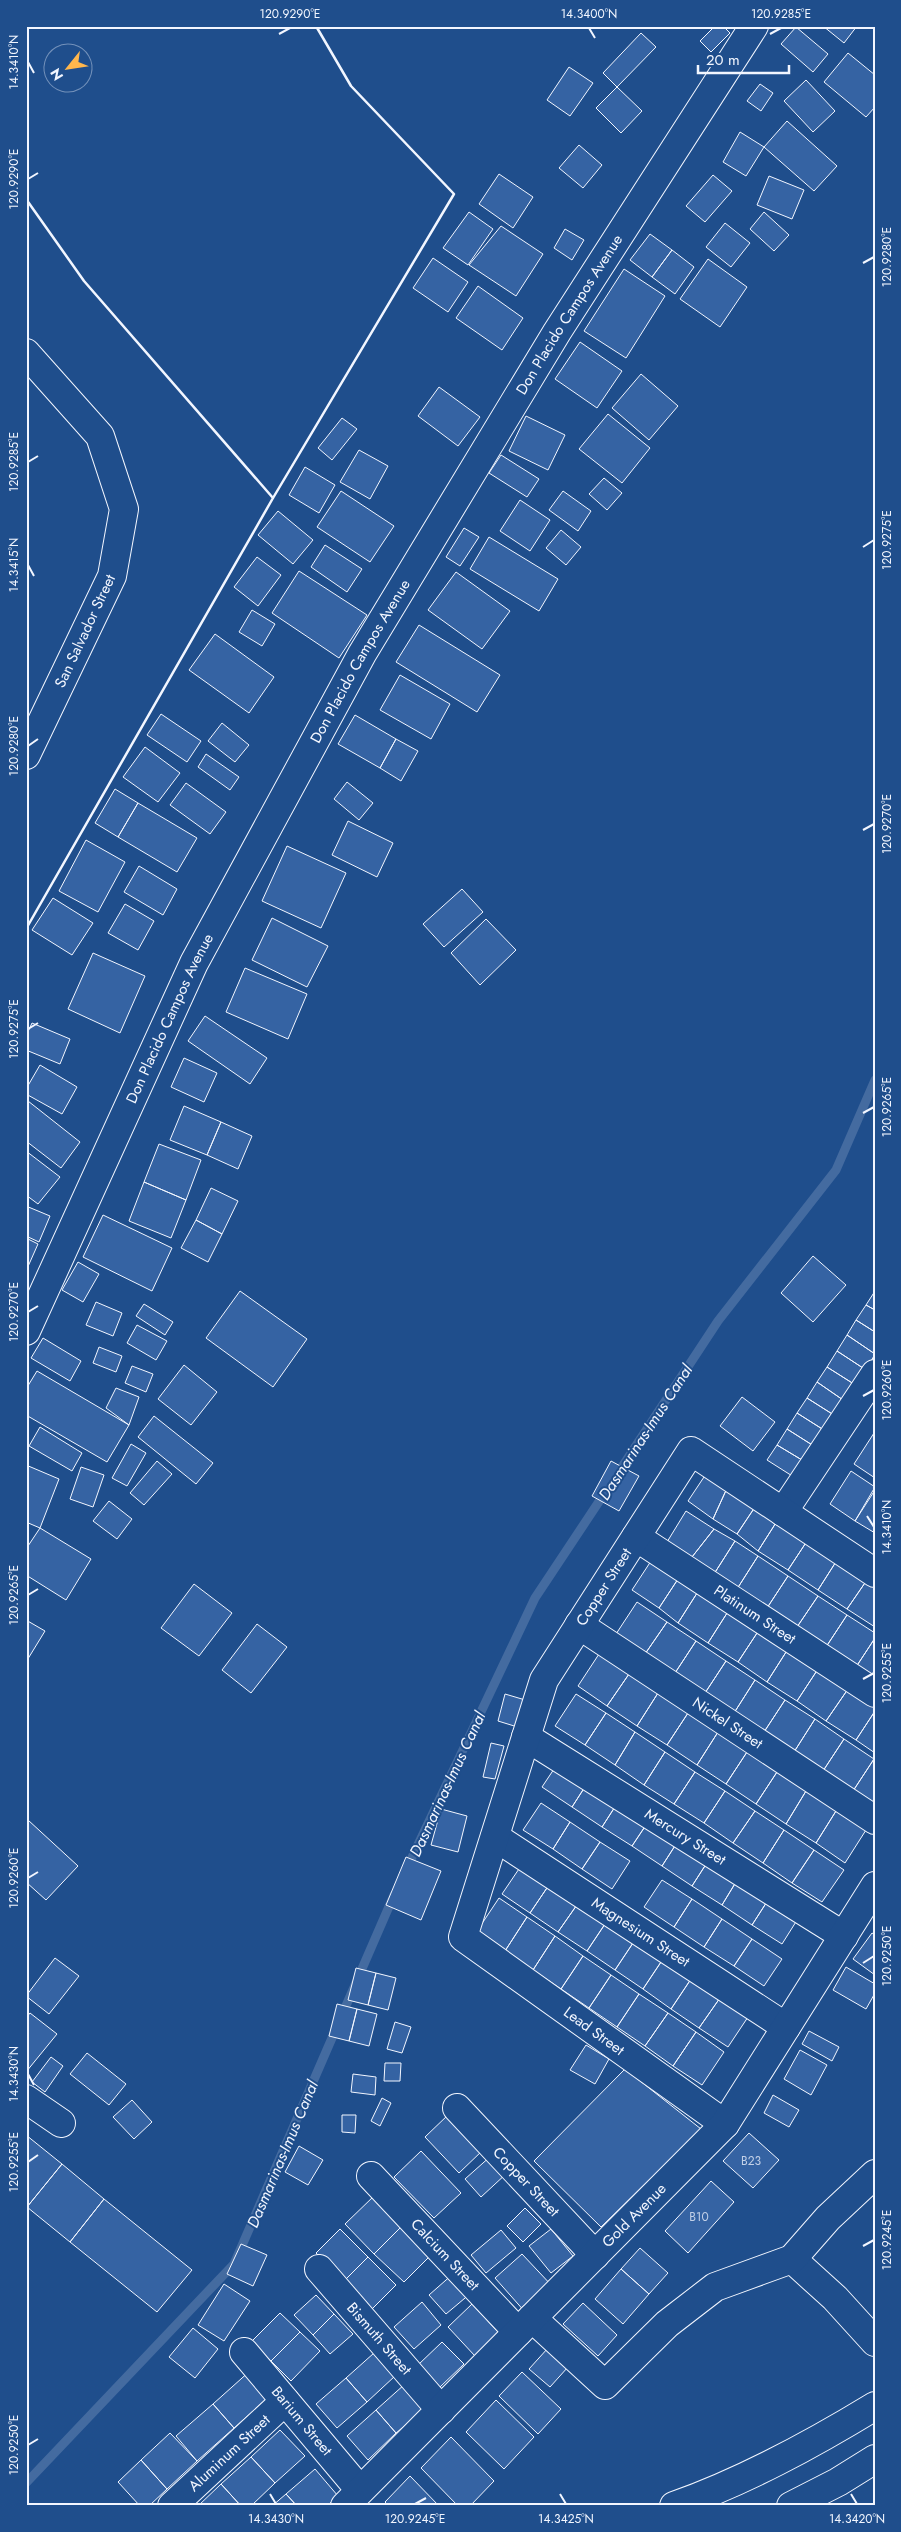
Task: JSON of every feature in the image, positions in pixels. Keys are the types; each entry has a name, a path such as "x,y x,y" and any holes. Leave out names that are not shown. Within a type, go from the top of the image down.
{"street":[{"name":"Don Placido Campos Avenue","path":"26,1331 194,963 362,654 557,332 754,26"},
{"name":"San Salvador Street","path":"26,755 112,576 124,509 100,436 27,356"},
{"path":"783,1512 867,1403 875,1374"},
{"name":"Copper Street","path":"463,1937 544,1680 691,1451 875,1572"},
{"name":"Platinum Street","path":"636,1537 875,1693"},
{"name":"Nickel Street","path":"579,1625 875,1820"},
{"name":"Mercury Street","path":"526,1737 844,1936"},
{"name":"Magnesium Street","path":"495,1837 786,2027"},
{"name":"Gold Avenue","path":"353,2498 725,2124 875,1886"},
{"name":"Lead Street","path":"463,1937 725,2124"},
{"path":"26,2099 61,2123"},
{"name":"Copper Street","path":"457,2108 595,2255"},
{"path":"875,2174 828,2218 792,2259 835,2298 875,2342"},
{"name":"Calcium Street","path":"371,2176 525,2325 605,2385 667,2324 715,2287 792,2259"},
{"name":"Bismuth Street","path":"319,2268 441,2410"},
{"name":"Barium Street","path":"244,2352 286,2401 353,2498"},
{"name":"Aluminum Street","path":"172,2506 286,2401"},
{"path":"674,2506 761,2469 816,2442 875,2406"},
{"path":"791,2506 838,2482 875,2459"}],"building":[{"path":"715,26 723,26 730,33 711,52 700,41"},
{"path":"823,26 857,26 844,43"},
{"path":"796,27 828,54 813,72 781,44"},
{"path":"641,33 656,47 617,87 603,73"},
{"path":"848,53 875,75 875,107 866,117 824,82"},
{"path":"569,67 593,83 570,116 547,100"},
{"path":"806,80 835,111 813,132 784,101"},
{"path":"760,84 773,93 761,111 747,101"},
{"path":"617,87 642,111 621,133 596,108"},
{"path":"787,121 837,166 814,191 764,147"},
{"path":"740,132 764,147 746,176 723,162"},
{"path":"579,145 602,165 583,188 559,168"},
{"path":"499,174 533,197 513,228 479,204"},
{"path":"713,175 732,191 705,222 686,206"},
{"path":"769,176 804,190 792,219 757,205"},
{"path":"469,212 493,229 468,265 443,248"},
{"path":"764,212 789,235 774,251 750,229"},
{"path":"725,223 750,243 731,267 706,247"},
{"path":"501,226 543,254 516,296 469,265"},
{"path":"565,229 584,240 572,260 554,248"},
{"path":"650,234 672,250 652,277 630,260"},
{"path":"672,250 694,267 675,294 652,277"},
{"path":"433,258 468,282 448,312 413,288"},
{"path":"708,259 747,287 720,327 680,299"},
{"path":"624,269 665,296 626,358 584,331"},
{"path":"478,286 523,318 502,350 456,318"},
{"path":"580,342 622,371 597,408 555,379"},
{"path":"641,374 678,406 649,440 612,408"},
{"path":"439,387 480,417 458,446 418,416"},
{"path":"608,414 650,448 622,483 579,449"},
{"path":"526,416 565,435 548,470 509,451"},
{"path":"342,418 357,429 332,460 318,448"},
{"path":"359,450 388,466 370,499 340,482"},
{"path":"501,455 539,479 527,497 489,473"},
{"path":"305,467 335,485 319,513 289,495"},
{"path":"604,478 622,493 607,510 589,494"},
{"path":"341,491 394,526 370,562 317,527"},
{"path":"563,491 591,511 578,531 549,510"},
{"path":"520,500 550,520 530,551 500,531"},
{"path":"278,511 313,540 293,564 258,535"},
{"path":"464,528 479,537 460,566 446,557"},
{"path":"561,530 581,547 566,565 546,548"},
{"path":"489,537 558,579 539,611 470,569"},
{"path":"325,545 362,569 347,592 311,567"},
{"path":"257,557 281,575 258,606 234,587"},
{"path":"299,571 367,615 339,658 272,613"},
{"path":"456,572 510,611 482,649 428,610"},
{"path":"252,610 275,624 262,646 239,632"},
{"path":"419,625 500,675 477,712 396,662"},
{"path":"215,634 274,677 249,713 189,670"},
{"path":"400,675 450,704 431,739 380,710"},
{"path":"161,714 201,741 187,762 147,735"},
{"path":"355,715 396,739 380,768 338,744"},
{"path":"222,723 249,745 235,762 208,741"},
{"path":"396,739 418,751 401,781 380,768"},
{"path":"145,747 180,773 158,802 123,777"},
{"path":"206,754 239,777 230,790 198,767"},
{"path":"347,782 373,803 359,820 334,799"},
{"path":"186,783 226,812 210,834 170,805"},
{"path":"115,789 138,803 118,837 95,823"},
{"path":"138,803 197,838 177,872 118,837"},
{"path":"348,821 393,843 377,877 332,855"},
{"path":"86,840 125,862 98,912 59,891"},
{"path":"287,846 346,873 321,928 262,901"},
{"path":"139,866 177,889 163,915 124,892"},
{"path":"462,889 483,912 444,947 423,924"},
{"path":"53,898 93,923 72,955 32,930"},
{"path":"125,904 154,921 138,950 108,933"},
{"path":"272,918 328,946 307,987 252,960"},
{"path":"486,919 516,950 480,985 451,953"},
{"path":"93,953 145,976 120,1033 68,1009"},
{"path":"245,968 307,994 288,1039 226,1012"},
{"path":"205,1016 267,1058 250,1084 188,1041"},
{"path":"32,1023 70,1039 60,1064 26,1050 26,1036"},
{"path":"184,1058 217,1073 204,1102 171,1087"},
{"path":"40,1065 77,1087 62,1114 26,1094 26,1089"},
{"path":"28,1101 80,1142 61,1168 26,1141"},
{"path":"184,1106 221,1122 207,1155 170,1140"},
{"path":"221,1122 252,1136 238,1169 207,1155"},
{"path":"159,1144 201,1160 186,1200 144,1182"},
{"path":"26,1151 60,1177 38,1204 26,1195"},
{"path":"144,1182 186,1200 171,1238 129,1221"},
{"path":"211,1188 238,1201 222,1234 196,1220"},
{"path":"26,1206 50,1216 39,1242 26,1236"},
{"path":"103,1215 172,1248 152,1291 83,1257"},
{"path":"196,1220 222,1234 208,1262 181,1248"},
{"path":"26,1238 38,1244 26,1271"},
{"path":"813,1256 846,1285 813,1322 781,1293"},
{"path":"78,1262 99,1274 83,1302 62,1290"},
{"path":"240,1291 307,1339 273,1387 206,1338"},
{"path":"875,1291 875,1310 866,1305"},
{"path":"96,1302 122,1313 113,1336 86,1325"},
{"path":"144,1304 173,1322 165,1335 136,1316"},
{"path":"866,1305 875,1310 875,1332 856,1320"},
{"path":"856,1320 875,1332 875,1354 847,1335"},
{"path":"137,1325 167,1341 156,1360 127,1343"},
{"path":"847,1335 875,1354 866,1370 837,1351"},
{"path":"43,1338 81,1361 70,1381 31,1358"},
{"path":"99,1347 122,1356 116,1372 93,1363"},
{"path":"837,1351 866,1370 857,1386 827,1367"},
{"path":"184,1365 217,1392 191,1425 158,1399"},
{"path":"132,1366 153,1374 146,1392 125,1383"},
{"path":"827,1367 857,1386 846,1402 817,1382"},
{"path":"37,1371 129,1425 107,1462 26,1415 26,1389"},
{"path":"817,1382 846,1402 837,1417 807,1398"},
{"path":"116,1388 139,1397 129,1425 106,1408"},
{"path":"742,1397 775,1422 753,1451 720,1426"},
{"path":"807,1398 837,1417 827,1432 797,1413"},
{"path":"797,1413 827,1432 817,1448 787,1429"},
{"path":"154,1416 213,1463 196,1484 138,1437"},
{"path":"40,1427 82,1453 72,1471 29,1446"},
{"path":"787,1429 817,1448 807,1463 777,1445"},
{"path":"875,1434 875,1478 854,1464"},
{"path":"131,1444 146,1453 127,1486 112,1478"},
{"path":"777,1445 807,1463 797,1479 767,1460"},
{"path":"157,1461 172,1474 144,1505 130,1493"},
{"path":"611,1461 639,1476 619,1511 592,1496"},
{"path":"26,1465 59,1479 40,1528 26,1522"},
{"path":"81,1467 104,1475 93,1507 70,1499"},
{"path":"708,1471 728,1486 713,1519 688,1501"},
{"path":"851,1471 875,1487 855,1521 830,1504"},
{"path":"728,1486 757,1504 737,1534 713,1519"},
{"path":"875,1490 875,1533 855,1521"},
{"path":"109,1501 132,1519 117,1539 93,1521"},
{"path":"757,1504 779,1518 758,1551 737,1534"},
{"path":"686,1511 714,1529 692,1557 667,1542"},
{"path":"779,1518 809,1538 788,1570 758,1551"},
{"path":"40,1528 91,1559 66,1600 26,1575 26,1549"},
{"path":"714,1529 735,1541 714,1574 692,1557"},
{"path":"809,1538 839,1557 818,1590 788,1570"},
{"path":"735,1541 758,1556 737,1589 714,1574"},
{"path":"758,1556 788,1576 767,1608 737,1589"},
{"path":"839,1557 869,1577 847,1609 818,1590"},
{"path":"651,1561 678,1579 659,1608 632,1590"},
{"path":"788,1576 818,1596 797,1627 767,1608"},
{"path":"869,1577 875,1581 875,1627 847,1609"},
{"path":"678,1579 699,1590 678,1623 659,1608"},
{"path":"194,1584 232,1613 199,1656 161,1628"},
{"path":"699,1590 729,1610 708,1643 678,1623"},
{"path":"818,1596 847,1615 826,1647 797,1627"},
{"path":"637,1602 667,1622 645,1654 616,1634"},
{"path":"729,1610 759,1630 738,1662 708,1643"},
{"path":"847,1615 875,1633 875,1638 856,1667 826,1647"},
{"path":"26,1620 45,1631 26,1662"},
{"path":"667,1622 696,1641 675,1673 645,1654"},
{"path":"257,1624 287,1647 251,1693 222,1670"},
{"path":"759,1630 788,1649 767,1682 738,1662"},
{"path":"875,1638 875,1679 856,1667"},
{"path":"696,1641 726,1661 705,1693 675,1673"},
{"path":"788,1649 818,1669 797,1701 767,1682"},
{"path":"599,1654 629,1674 607,1706 578,1686"},
{"path":"726,1661 755,1680 734,1713 705,1693"},
{"path":"818,1669 848,1689 826,1721 797,1701"},
{"path":"629,1674 658,1693 637,1726 607,1706"},
{"path":"755,1680 785,1700 764,1732 734,1713"},
{"path":"848,1689 875,1707 875,1711 856,1740 826,1721"},
{"path":"658,1693 688,1713 667,1745 637,1726"},
{"path":"505,1694 532,1702 524,1729 498,1721"},
{"path":"576,1694 606,1713 585,1745 555,1726"},
{"path":"785,1700 815,1719 794,1752 764,1732"},
{"path":"875,1711 875,1753 856,1740"},
{"path":"606,1713 635,1732 615,1765 585,1745"},
{"path":"688,1713 718,1732 697,1765 667,1745"},
{"path":"815,1719 844,1739 823,1771 794,1752"},
{"path":"635,1732 665,1752 644,1785 615,1765"},
{"path":"718,1732 747,1752 726,1784 697,1765"},
{"path":"844,1739 874,1759 853,1791 823,1771"},
{"path":"491,1743 504,1746 495,1779 483,1777"},
{"path":"665,1752 695,1772 674,1804 644,1785"},
{"path":"747,1752 777,1772 756,1804 726,1784"},
{"path":"875,1759 875,1805 853,1791"},
{"path":"560,1760 590,1779 572,1807 542,1787"},
{"path":"695,1772 725,1791 704,1823 674,1804"},
{"path":"777,1772 806,1791 786,1824 756,1804"},
{"path":"590,1779 620,1799 602,1827 572,1807"},
{"path":"725,1791 755,1811 733,1843 704,1823"},
{"path":"806,1791 836,1811 816,1843 786,1824"},
{"path":"620,1799 650,1819 632,1846 602,1827"},
{"path":"541,1803 570,1822 553,1849 523,1830"},
{"path":"441,1809 467,1816 458,1852 431,1845"},
{"path":"755,1811 784,1830 763,1863 733,1843"},
{"path":"836,1811 866,1830 845,1863 816,1843"},
{"path":"650,1819 680,1838 662,1866 632,1846"},
{"path":"28,1820 78,1866 46,1900 26,1882 26,1822"},
{"path":"570,1822 600,1842 582,1869 553,1849"},
{"path":"784,1830 814,1850 792,1883 763,1863"},
{"path":"680,1838 710,1858 692,1886 662,1866"},
{"path":"600,1842 630,1861 612,1889 582,1869"},
{"path":"814,1850 844,1870 822,1902 792,1883"},
{"path":"406,1857 441,1871 421,1920 386,1905"},
{"path":"710,1858 739,1877 722,1905 692,1886"},
{"path":"525,1860 553,1879 530,1913 502,1894"},
{"path":"739,1877 770,1897 752,1925 722,1905"},
{"path":"553,1879 581,1899 558,1932 530,1913"},
{"path":"662,1880 692,1899 674,1927 644,1907"},
{"path":"770,1897 799,1917 782,1944 752,1925"},
{"path":"499,1898 527,1917 505,1951 477,1931"},
{"path":"581,1899 609,1918 587,1951 558,1932"},
{"path":"692,1899 722,1919 704,1947 674,1927"},
{"path":"527,1917 555,1936 533,1970 505,1951"},
{"path":"609,1918 637,1937 615,1970 587,1951"},
{"path":"722,1919 752,1939 734,1966 704,1947"},
{"path":"872,1933 875,1935 875,1975 853,1959"},
{"path":"555,1936 583,1956 561,1989 533,1970"},
{"path":"637,1937 665,1956 643,1989 615,1970"},
{"path":"752,1939 782,1959 764,1986 734,1966"},
{"path":"583,1956 611,1975 589,2008 561,1989"},
{"path":"665,1956 693,1976 671,2009 643,1989"},
{"path":"55,1958 79,1976 49,2014 26,1996"},
{"path":"846,1967 875,1984 875,1993 866,2009 833,1990"},
{"path":"356,1968 376,1973 368,2005 348,2000"},
{"path":"376,1973 396,1978 388,2010 368,2005"},
{"path":"611,1975 639,1994 617,2027 589,2008"},
{"path":"693,1976 722,1995 699,2028 671,2009"},
{"path":"639,1994 668,2013 645,2046 617,2027"},
{"path":"722,1995 750,2014 728,2047 699,2028"},
{"path":"337,2004 357,2009 349,2041 329,2036"},
{"path":"357,2009 377,2014 369,2046 349,2041"},
{"path":"30,2013 57,2034 26,2072 26,2018"},
{"path":"668,2013 696,2032 673,2066 645,2046"},
{"path":"395,2022 411,2027 402,2053 387,2049"},
{"path":"809,2031 839,2047 832,2061 802,2044"},
{"path":"696,2032 724,2052 702,2085 673,2066"},
{"path":"586,2045 609,2059 595,2084 570,2070"},
{"path":"800,2050 827,2065 811,2095 784,2079"},
{"path":"87,2053 126,2084 109,2105 70,2074"},
{"path":"51,2057 63,2066 45,2092 32,2082"},
{"path":"385,2063 401,2063 400,2081 384,2081"},
{"path":"625,2069 701,2129 601,2227 534,2161"},
{"path":"353,2074 376,2077 375,2095 351,2092"},
{"path":"773,2095 799,2110 789,2127 764,2113"},
{"path":"382,2098 391,2103 380,2126 371,2121"},
{"path":"132,2100 152,2122 134,2139 113,2117"},
{"path":"449,2114 483,2150 459,2173 425,2137"},
{"path":"342,2115 356,2115 355,2133 342,2132"},
{"path":"749,2133 779,2160 753,2188 723,2161"},
{"path":"26,2135 62,2164 27,2207 26,2206"},
{"path":"299,2146 323,2160 308,2185 285,2172"},
{"path":"421,2151 461,2193 434,2218 394,2177"},
{"path":"492,2155 507,2173 481,2197 465,2179"},
{"path":"62,2164 104,2199 70,2242 27,2207"},
{"path":"711,2181 734,2202 688,2253 665,2231"},
{"path":"375,2195 404,2224 374,2254 345,2224"},
{"path":"104,2199 192,2270 157,2312 70,2242"},
{"path":"525,2208 541,2224 523,2242 507,2226"},
{"path":"404,2224 433,2253 404,2282 374,2254"},
{"path":"340,2229 368,2257 344,2281 316,2253"},
{"path":"551,2229 573,2256 551,2273 529,2246"},
{"path":"501,2230 516,2248 486,2273 471,2255"},
{"path":"241,2244 267,2255 253,2286 227,2274"},
{"path":"640,2248 668,2273 649,2294 621,2269"},
{"path":"522,2254 554,2288 526,2313 495,2278"},
{"path":"368,2257 396,2285 372,2309 344,2281"},
{"path":"621,2269 649,2294 623,2324 595,2299"},
{"path":"454,2273 471,2293 446,2314 429,2295"},
{"path":"224,2284 250,2301 224,2341 198,2325"},
{"path":"316,2295 334,2314 313,2335 294,2315"},
{"path":"422,2302 441,2325 414,2349 394,2327"},
{"path":"583,2303 617,2335 598,2356 563,2324"},
{"path":"472,2304 499,2333 475,2356 448,2327"},
{"path":"280,2313 300,2332 271,2361 251,2342"},
{"path":"334,2314 353,2334 330,2354 313,2335"},
{"path":"193,2328 218,2349 195,2378 169,2357"},
{"path":"300,2332 320,2351 291,2381 271,2361"},
{"path":"442,2342 464,2364 440,2387 418,2365"},
{"path":"548,2348 568,2367 550,2387 529,2369"},
{"path":"374,2353 395,2376 367,2402 346,2378"},
{"path":"251,2370 272,2394 234,2428 213,2404"},
{"path":"522,2372 561,2409 538,2434 499,2396"},
{"path":"346,2378 367,2402 337,2428 316,2404"},
{"path":"405,2384 426,2408 396,2433 376,2410"},
{"path":"496,2400 534,2437 504,2469 466,2432"},
{"path":"213,2404 234,2428 197,2461 176,2436"},
{"path":"376,2410 396,2433 368,2460 347,2436"},
{"path":"280,2430 305,2456 275,2483 251,2457"},
{"path":"170,2433 197,2461 167,2489 141,2460"},
{"path":"451,2437 494,2481 470,2506 458,2506 421,2468"},
{"path":"251,2457 275,2483 251,2506 241,2506 221,2484"},
{"path":"141,2460 167,2489 149,2506 140,2506 118,2482"},
{"path":"315,2469 338,2496 327,2506 297,2506 286,2494"},
{"path":"410,2476 439,2506 389,2506 385,2502"},
{"path":"221,2484 241,2506 198,2506"},
{"path":"286,2494 297,2506 272,2506"}],"waterway":[{"name":"Dasmarinas-Imus Canal","path":"616,1476 718,1321 836,1170 875,1080"},
{"name":"Dasmarinas-Imus Canal","path":"406,1870 535,1598 606,1491"},
{"name":"Dasmarinas-Imus Canal","path":"26,2483 234,2264 394,1895"}],"wall":[{"path":"26,929 273,498 454,194 351,86 316,26"},
{"path":"26,199 84,281 273,498"}]}
